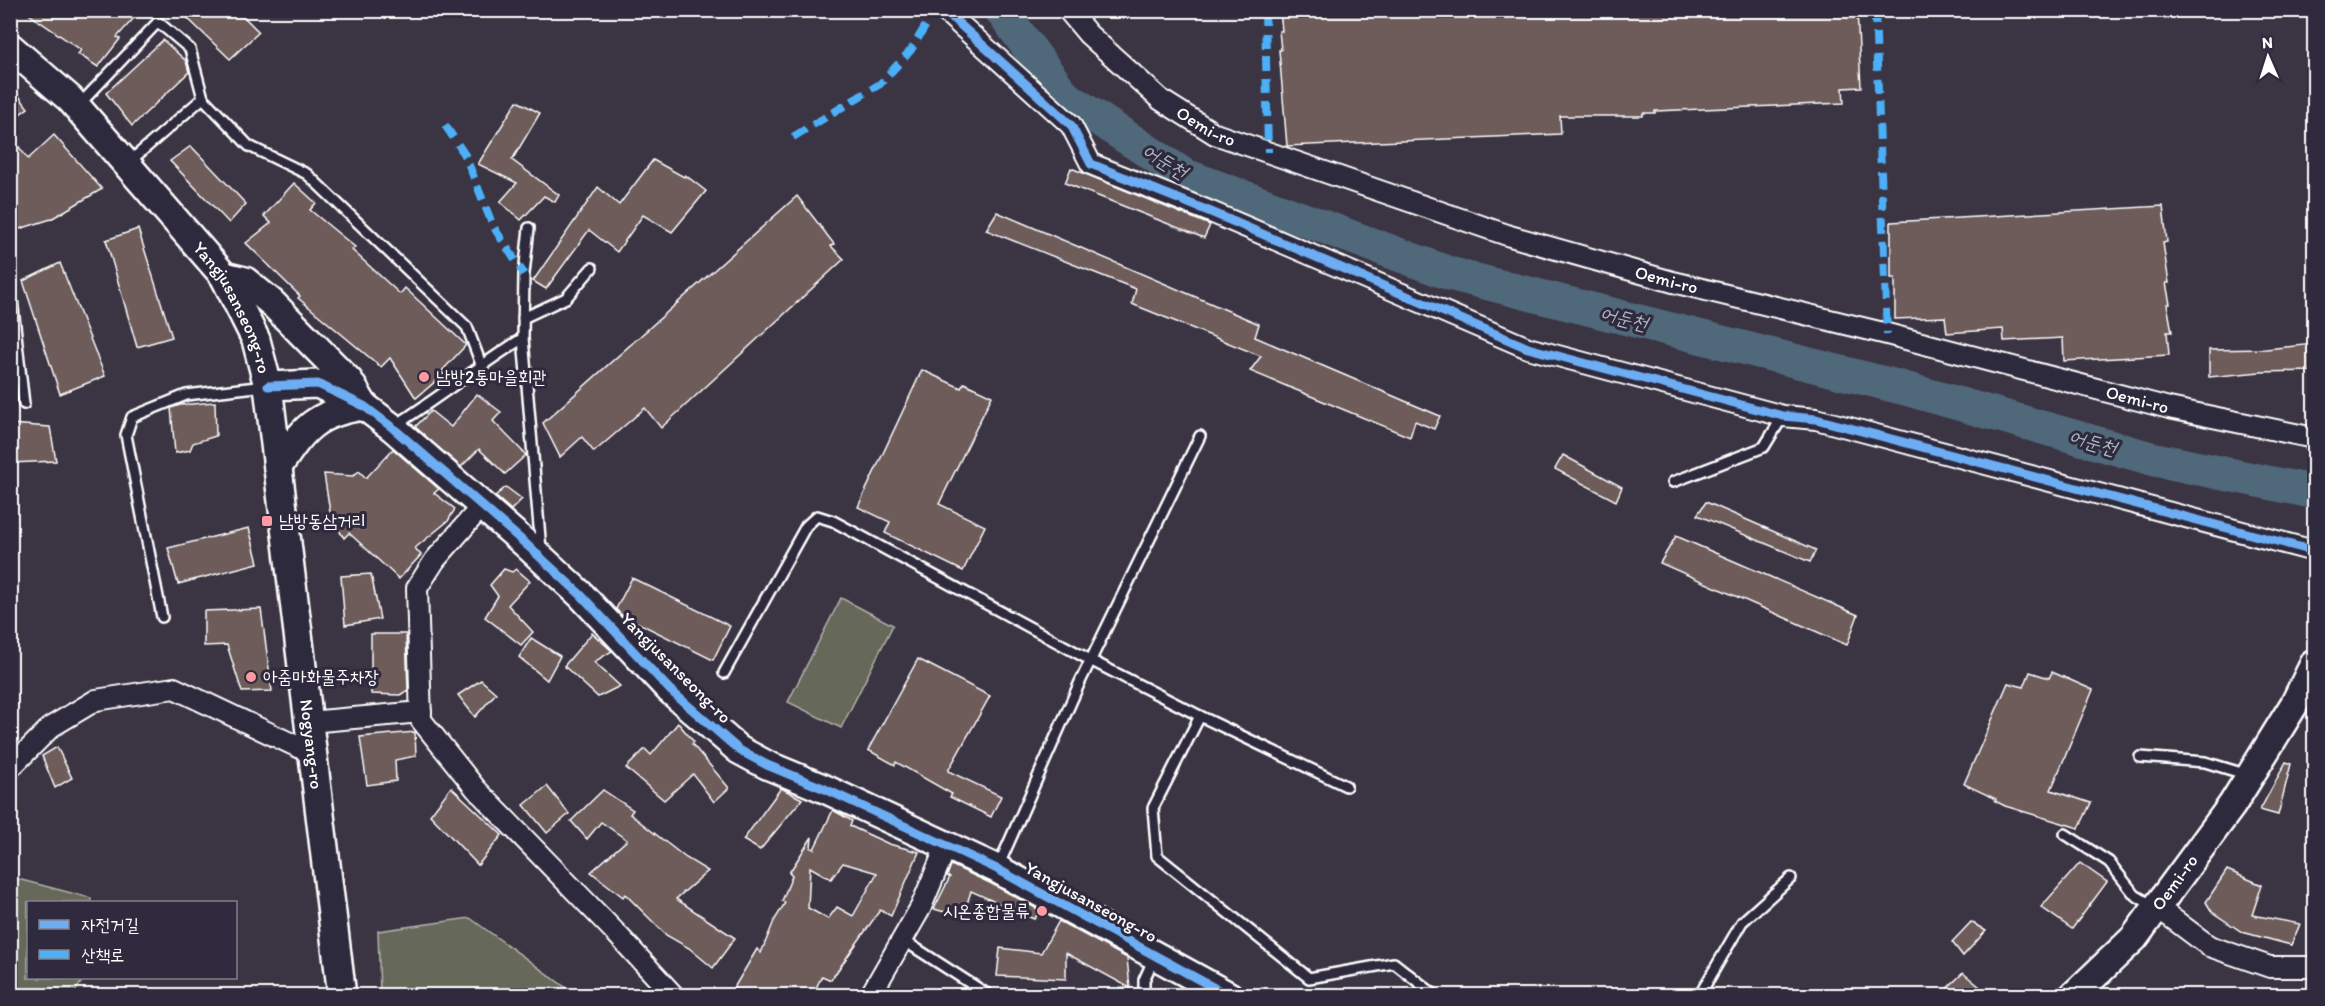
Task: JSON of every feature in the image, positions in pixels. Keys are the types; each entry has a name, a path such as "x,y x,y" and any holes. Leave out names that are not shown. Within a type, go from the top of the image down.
{"street":[{"path":"944,10 1071,125 1091,164 1211,212 1528,348 1783,416 1816,419 2314,551"},
{"name":"Oemi-ro","path":"1068,10 1088,34 1161,100 1215,135 1499,232 1673,282 1898,337 2158,405 2314,438"},
{"name":"Yangjusanseong-ro","path":"10,47 44,74 77,108 224,276 256,340 268,386 318,384 364,406 393,428 581,595 670,690 739,750 767,765 825,789 997,869 1229,996"},
{"path":"224,276 244,281 272,303 349,381 364,406 339,410 323,416 299,435 278,467"},
{"name":"Nogyang-ro","path":"268,386 342,996"},
{"path":"482,506 435,560 417,588 421,720 476,789 674,996"},
{"name":"Oemi-ro","path":"2073,996 2134,938 2232,805 2295,703 2314,664"},
{"path":"10,768 51,727 96,700 174,688 313,754"},
{"path":"309,722 421,712"},
{"path":"870,996 921,907 946,846"},
{"path":"2157,907 2209,946 2270,967 2314,967"}],"lane":[{"path":"77,108 158,22 190,49 203,98 249,146 307,174 467,327 481,364"},
{"path":"126,164 203,98"},
{"path":"529,228 524,274 522,338 541,558"},
{"path":"523,318 566,298 592,268"},
{"path":"10,282 24,404"},
{"path":"393,428 453,387 481,364 522,338"},
{"path":"162,617 126,435 132,417 186,394 268,386"},
{"path":"1673,482 1764,447 1783,416"},
{"path":"997,869 1080,682 1200,436"},
{"path":"724,673 806,526 817,516 833,521 1092,661 1346,786"},
{"path":"1200,716 1153,808 1157,856 1309,978 1394,963 1436,996"},
{"path":"2140,757 2205,762 2250,775"},
{"path":"2065,834 2109,862 2135,895 2157,907"},
{"path":"1699,996 1742,922 1791,878"},
{"path":"903,940 990,996"},
{"path":"1144,996 1144,980 1155,956"}],"green space":[{"path":"841,598 893,625 841,728 788,702"},
{"path":"10,877 91,898 91,901 27,901 27,979 83,979 73,995 11,995"},
{"path":"470,918 576,995 380,995 378,931"}],"building":[{"path":"23,10 141,10 117,37 120,39 98,67 78,54 81,50"},
{"path":"179,10 237,10 259,32 230,59"},
{"path":"1280,10 1857,10 1861,87 1843,88 1844,103 1655,111 1655,113 1643,113 1643,116 1560,116 1561,134 1287,146 1279,50 1281,50 1279,31 1282,31"},
{"path":"163,40 186,61 189,72 132,126 106,93"},
{"path":"10,84 28,108 10,121"},
{"path":"517,101 540,113 512,160 559,195 555,202 544,196 521,220 500,202 517,183 478,164"},
{"path":"10,135 28,159 54,135 102,189 51,219 10,232"},
{"path":"191,146 246,204 229,223 170,161"},
{"path":"653,160 684,177 685,175 706,191 672,232 643,215 617,252 589,230 546,289 533,281 598,187 619,205"},
{"path":"1071,168 1210,225 1204,238 1065,183"},
{"path":"294,183 316,203 310,210 355,247 352,250 400,294 405,288 466,345 441,372 444,374 416,398 390,358 381,367 298,298 300,296 246,243 271,223 264,216"},
{"path":"797,196 834,244 831,246 844,259 661,428 645,408 594,452 582,437 560,457 543,423"},
{"path":"2163,206 2167,242 2163,243 2170,304 2167,304 2172,332 2167,332 2169,355 2064,361 2063,338 2004,341 2003,329 1947,333 1945,317 1895,319 1895,278 1891,278 1891,222"},
{"path":"997,212 1259,324 1255,337 1440,416 1434,429 1415,421 1410,437 1250,371 1261,356 1132,304 1136,289 986,230"},
{"path":"138,229 172,337 137,347 106,240"},
{"path":"60,263 105,376 60,394 23,281"},
{"path":"2314,344 2314,371 2260,372 2209,377 2209,350 2266,349"},
{"path":"922,370 961,388 964,383 992,396 939,504 985,526 963,571 885,533 890,522 858,507"},
{"path":"477,394 501,412 493,421 526,455 505,474 479,449 461,467 415,427 431,411 451,427"},
{"path":"215,402 216,436 193,443 190,450 175,453 171,408"},
{"path":"10,424 50,427 56,461 10,463"},
{"path":"393,449 439,489 434,493 455,509 448,521 415,548 421,555 399,579 349,533 344,538 331,518 324,474 353,476 359,471 366,478"},
{"path":"1563,455 1622,487 1616,501 1555,469"},
{"path":"506,487 522,499 511,510 495,496"},
{"path":"1706,502 1816,550 1810,562 1697,515"},
{"path":"249,528 258,563 178,584 168,548"},
{"path":"1676,536 1858,615 1847,645 1660,563"},
{"path":"504,569 512,572 516,569 530,581 508,605 533,632 521,645 485,617 498,596 490,585"},
{"path":"371,574 380,619 345,625 341,576"},
{"path":"632,578 730,626 713,660 620,614 616,609"},
{"path":"261,609 272,691 242,692 227,645 204,646 204,611"},
{"path":"592,633 612,651 594,662 620,686 598,697 564,666"},
{"path":"371,634 406,634 408,690 400,695 371,694"},
{"path":"531,638 560,656 547,680 519,657"},
{"path":"918,659 990,696 948,771 1001,796 991,817 950,797 952,794 896,762 895,765 868,750"},
{"path":"2030,672 2049,678 2052,672 2093,690 2051,790 2091,803 2079,828 2005,806 1995,801 1996,799 1964,784 2008,683 2024,687"},
{"path":"481,680 496,693 475,717 458,695"},
{"path":"678,723 694,742 692,744 729,788 714,802 693,774 664,800 626,768 645,749 651,755"},
{"path":"415,732 416,756 395,760 396,781 367,785 360,737"},
{"path":"57,747 72,778 55,788 42,756"},
{"path":"2286,762 2291,764 2278,815 2260,810"},
{"path":"547,786 569,814 547,833 524,805"},
{"path":"451,787 502,835 478,865 430,815"},
{"path":"781,788 802,799 760,850 743,840"},
{"path":"603,790 633,810 630,814 686,858 708,871 676,899 735,938 713,968 689,948 666,935 625,894 623,897 591,872 627,840 601,822 587,839 571,821"},
{"path":"833,810 852,821 850,826 889,844 919,852 891,916 880,910 831,980 822,976 812,996 729,996 757,949 761,953 774,921 785,903 782,901 792,876 789,873 812,837 811,848 814,849","holes":["843,863 877,873 853,916 837,907 828,919 808,908 810,867 831,879"]},
{"path":"2080,863 2107,882 2072,929 2041,907"},
{"path":"951,865 1041,911 1034,919 971,891 963,917 934,909 950,877 947,876"},
{"path":"2227,870 2262,885 2252,915 2300,924 2291,945 2242,932 2212,912 2206,902"},
{"path":"1059,921 1127,958 1130,988 1066,953 1066,979 997,976 1000,948 1041,953"},
{"path":"1971,922 1986,931 1963,956 1952,942"},
{"path":"1963,973 1991,996 1939,996"}],"waterway":[{"name":"어둔천","path":"1001,10 1065,97 1184,175 1451,274 1903,388 2153,459 2314,492"}],"marked path":[{"path":"793,137 880,84 911,50 935,10"},
{"path":"1265,10 1268,152"},
{"path":"1875,10 1887,334"},
{"path":"445,125 465,155 493,226 524,274"}],"cycle path":[{"path":"944,10 1071,125 1091,164 1211,212 1528,348 1783,416 1816,419 2314,551"},
{"path":"268,386 318,384 364,406 393,428 581,595 670,690 739,750 767,765 825,789 997,869 1229,996"}],"place":[{"name":"남방2통마을회관","path":"424,377"},
{"name":"남방동삼거리","path":"267,521"},
{"name":"아줌마화물주차장","path":"251,677"},
{"name":"시온종합물류","path":"1042,911"}]}
